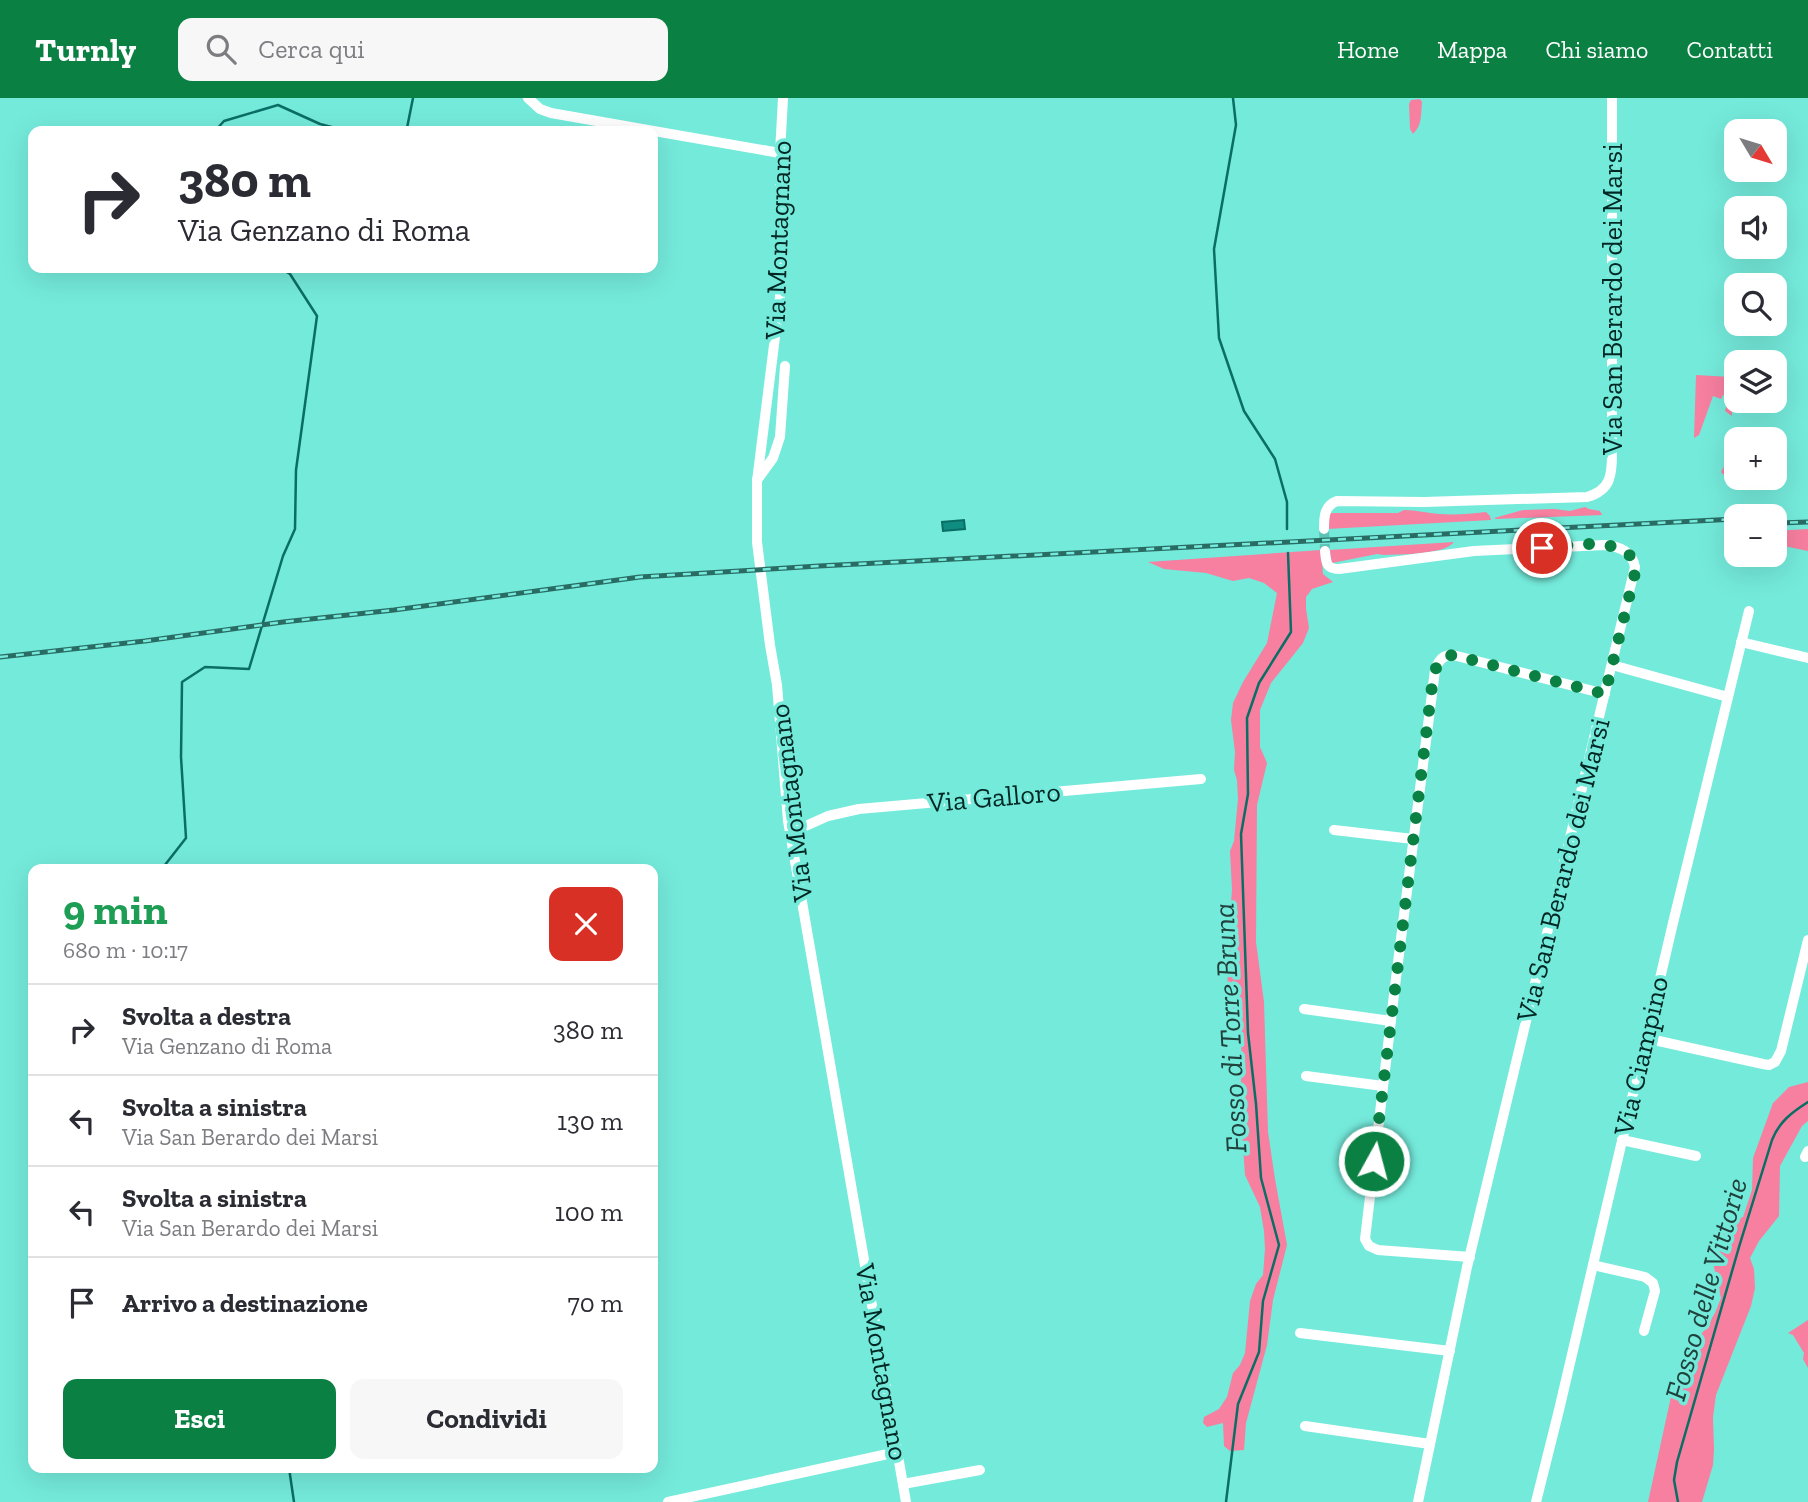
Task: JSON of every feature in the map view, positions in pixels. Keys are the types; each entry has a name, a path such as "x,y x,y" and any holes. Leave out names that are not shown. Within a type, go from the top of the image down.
{"street":[{"path":"528,98 551,113 625,126"},
{"name":"Via Montagnano","path":"783,98 779,310 757,481 755,523 777,685 790,833 906,1502"},
{"name":"Via San Berardo dei Marsi","path":"1324,529 1326,511 1337,501 1424,502 1587,497 1607,485 1612,470 1612,98"},
{"path":"658,132 780,153"},
{"path":"757,481 772,458 780,437 785,366"},
{"name":"Via San Berardo dei Marsi","path":"1325,551 1328,567 1339,569 1480,551 1601,545 1622,549 1633,558 1635,570 1470,1257 1418,1502"},
{"name":"Via Ciampino","path":"1536,1502 1749,611"},
{"path":"1741,642 1808,658"},
{"path":"1470,1257 1371,1248 1366,1243 1365,1236 1433,677 1443,657 1453,655 1605,694"},
{"path":"1612,665 1728,697"},
{"name":"Via Galloro","path":"790,833 828,816 859,809 1201,779"},
{"path":"1334,830 1413,839"},
{"path":"1645,1038 1772,1064 1781,1051 1803,984 1808,940"},
{"path":"1304,1009 1391,1021"},
{"path":"1306,1076 1383,1086"},
{"path":"1622,1140 1696,1156"},
{"path":"1593,1265 1647,1278 1653,1283 1655,1293 1644,1331"},
{"path":"1300,1333 1450,1351"},
{"path":"1305,1426 1430,1444"},
{"path":"668,1502 897,1452"},
{"path":"903,1484 980,1470"}],"shaded area":[{"path":"1420,99 1420,120 1413,134 1410,129 1409,104 1411,100"},
{"path":"1696,375 1724,377 1724,395 1721,399 1713,396 1699,435 1694,438"},
{"path":"1585,507 1600,511 1602,515 1494,518 1523,510 1570,511"},
{"path":"1404,510 1445,514 1486,512 1491,520 1327,529 1329,513 1398,513"},
{"path":"1808,529 1808,551 1787,547 1787,530"},
{"path":"1454,542 1432,552 1377,554 1332,563 1329,550"},
{"path":"1321,550 1323,574 1333,582 1312,589 1306,597 1309,628 1303,643 1271,683 1260,710 1260,747 1267,763 1257,805 1256,942 1264,1002 1268,1132 1287,1245 1273,1300 1267,1345 1246,1423 1244,1450 1230,1451 1224,1446 1223,1423 1207,1427 1203,1423 1204,1417 1219,1409 1227,1397 1233,1373 1245,1353 1250,1301 1256,1284 1263,1275 1265,1249 1260,1207 1245,1175 1241,1117 1235,1101 1243,1068 1239,1022 1227,994 1228,970 1223,961 1232,890 1230,851 1234,841 1238,799 1231,720 1233,703 1267,643 1277,593 1264,583 1249,578 1233,581 1206,573 1164,569 1148,562"},
{"path":"1808,1082 1808,1121 1802,1126 1780,1166 1779,1216 1759,1241 1750,1258 1754,1269 1755,1288 1751,1306 1716,1395 1713,1465 1702,1502 1648,1502 1679,1365 1705,1329 1721,1298 1709,1245 1726,1224 1743,1217 1752,1190 1753,1158 1773,1103 1789,1087"},
{"path":"1808,1320 1808,1368 1803,1359 1804,1353 1793,1335 1788,1333"}],"water":[{"path":"964,520 965,529 943,531 942,522"}],"waterway":[{"path":"407,126 413,98"},
{"name":"Fosso di Torre Bruna","path":"1233,98 1236,125 1214,249 1219,338 1244,411 1275,459 1287,502 1287,529"},
{"path":"220,126 224,121 278,105 328,126"},
{"path":"166,864 186,838 181,757 182,682 205,667 249,669 283,556 295,529 296,470 317,316 288,273"},
{"name":"Fosso di Torre Bruna","path":"1226,1502 1238,1404 1259,1352 1263,1301 1279,1245 1261,1178 1248,1033 1241,834 1248,794 1247,718 1259,683 1291,632 1288,553"},
{"name":"Fosso delle Vittorie","path":"1678,1502 1674,1480 1677,1462 1772,1140 1787,1118 1808,1102"},
{"path":"290,1473 294,1502"}],"tunnel":[{"path":"1324,529 1325,551"}],"railway":[{"path":"0,657 394,610 640,577 1724,520"},
{"path":"1787,523 1808,522"}],"route":[{"path":"1374,1161 1433,677 1437,665 1443,657 1453,655 1605,694 1635,573 1634,561 1626,552 1609,545 1542,548"}]}
